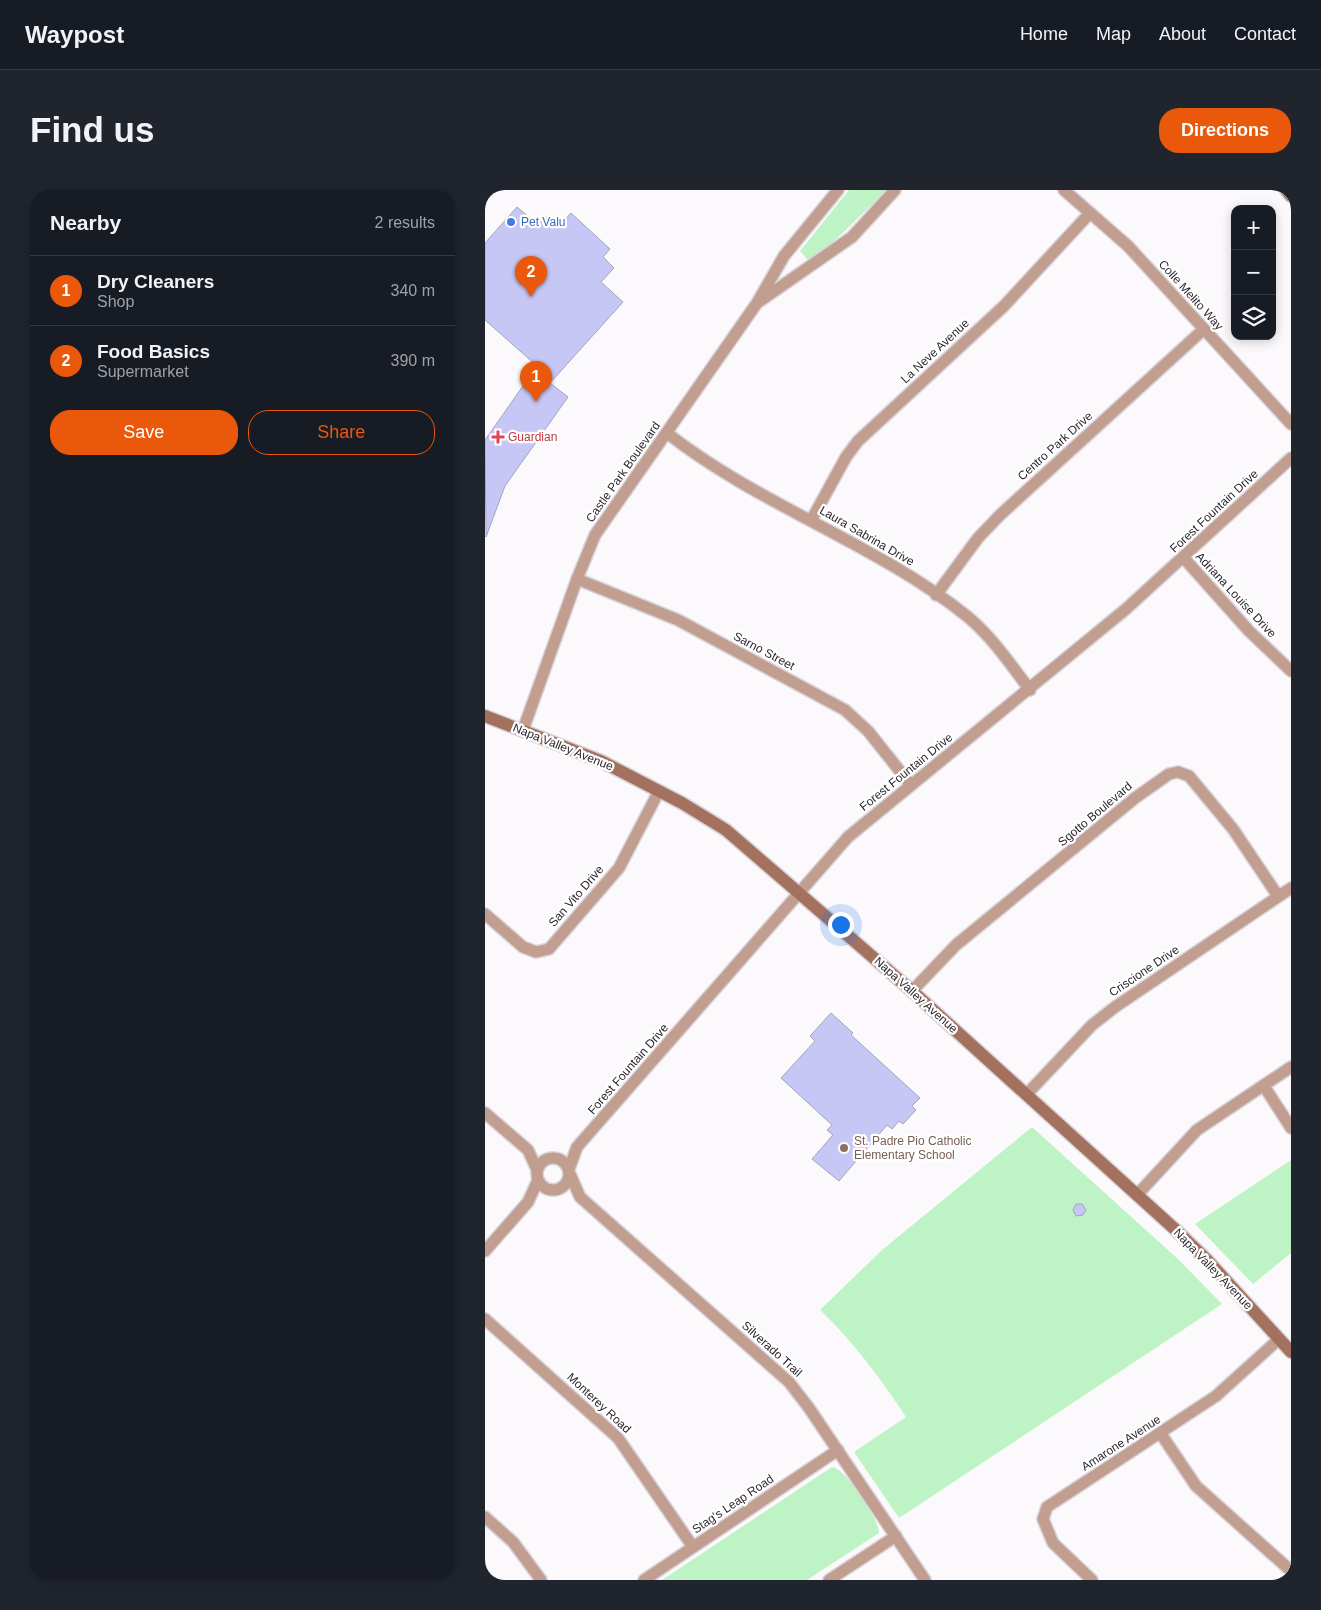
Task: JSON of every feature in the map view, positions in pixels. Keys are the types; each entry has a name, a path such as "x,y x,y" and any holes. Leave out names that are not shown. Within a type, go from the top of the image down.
{"street":[{"name":"Castle Park Boulevard","path":"523,730 577,579 595,535 607,515 667,433 757,303 784,256 838,190"},
{"name":"Castle Park Boulevard","path":"757,303 852,237 895,190"},
{"name":"Colle Melito Way","path":"1064,190 1128,246 1291,424"},
{"path":"1286,190 1291,196"},
{"name":"La Neve Avenue","path":"812,519 846,457 858,441 1004,306 1090,213"},
{"name":"Centro Park Drive","path":"936,595 978,538 1000,515 1204,330"},
{"name":"Laura Sabrina Drive","path":"667,433 722,472 889,562 936,595 982,630 1030,690"},
{"name":"Forest Fountain Drive","path":"570,1171 577,1147 848,837 1127,609 1291,458"},
{"name":"Adriana Louise Drive","path":"1183,557 1249,631 1291,671"},
{"name":"Sarno Street","path":"577,579 678,620 845,710 868,731 911,785"},
{"name":"Napa Valley Avenue","path":"485,716 581,752 659,791 726,830 912,991 1137,1195 1208,1261 1291,1352"},
{"name":"Sgotto Boulevard","path":"912,991 956,945 1135,798 1169,774 1178,772 1189,776 1233,829 1278,896"},
{"name":"San Vito Drive","path":"485,914 523,947 536,952 549,949 619,868 659,791"},
{"name":"Criscione Drive","path":"1027,1094 1092,1025 1291,888"},
{"path":"1137,1195 1197,1130 1291,1067"},
{"path":"1264,1086 1291,1128"},
{"path":"485,1112 528,1150 564,1161 570,1171 566,1184 528,1202"},
{"name":"Forest Fountain Drive","path":"553,1157 577,1147"},
{"path":"528,1150 543,1186 554,1190"},
{"path":"485,1251 528,1202 542,1162 553,1157"},
{"name":"Silverado Trail","path":"570,1171 580,1197"},
{"name":"Silverado Trail","path":"554,1190 580,1197 789,1382 838,1450 925,1580"},
{"name":"Monterey Road","path":"485,1319 618,1438 634,1457 693,1547"},
{"name":"Amarone Avenue","path":"1092,1580 1053,1543 1043,1519 1047,1507 1161,1434 1216,1396 1279,1339"},
{"path":"1161,1434 1196,1486 1291,1571"},
{"name":"Stag's Leap Road","path":"644,1580 838,1450"},
{"path":"485,1517 513,1542 541,1580"},
{"path":"829,1580 896,1536"}],"green space":[{"path":"849,190 887,190 829,246 808,260 800,251"},
{"path":"1032,1127 1179,1260 1222,1304 899,1518 854,1452 906,1417 866,1361 820,1310 882,1250"},
{"path":"1291,1160 1291,1253 1253,1284 1195,1224"},
{"path":"832,1467 845,1476 861,1495 874,1517 879,1533 807,1580 662,1580"}],"building":[{"path":"517,207 537,224 545,216 558,228 571,213 610,249 603,257 614,268 601,282 623,302 550,383 568,397 505,486 486,537 485,440 537,366 485,320 485,243"},
{"path":"831,1013 853,1033 851,1035 920,1098 912,1106 916,1110 903,1124 899,1121 892,1129 887,1125 839,1181 812,1159 833,1135 827,1130 832,1125 781,1078 815,1041 810,1036"},
{"path":"1076,1204 1082,1204 1086,1210 1083,1215 1076,1216 1073,1210"}],"place":[{"name":"Pet Valu","path":"511,222"},
{"name":"Food Basics","path":"531,297"},
{"name":"Dry Cleaners","path":"536,402"},
{"name":"Guardian","path":"498,437"},
{"name":"St. Padre Pio Catholic Elementary School","path":"844,1148"}]}
